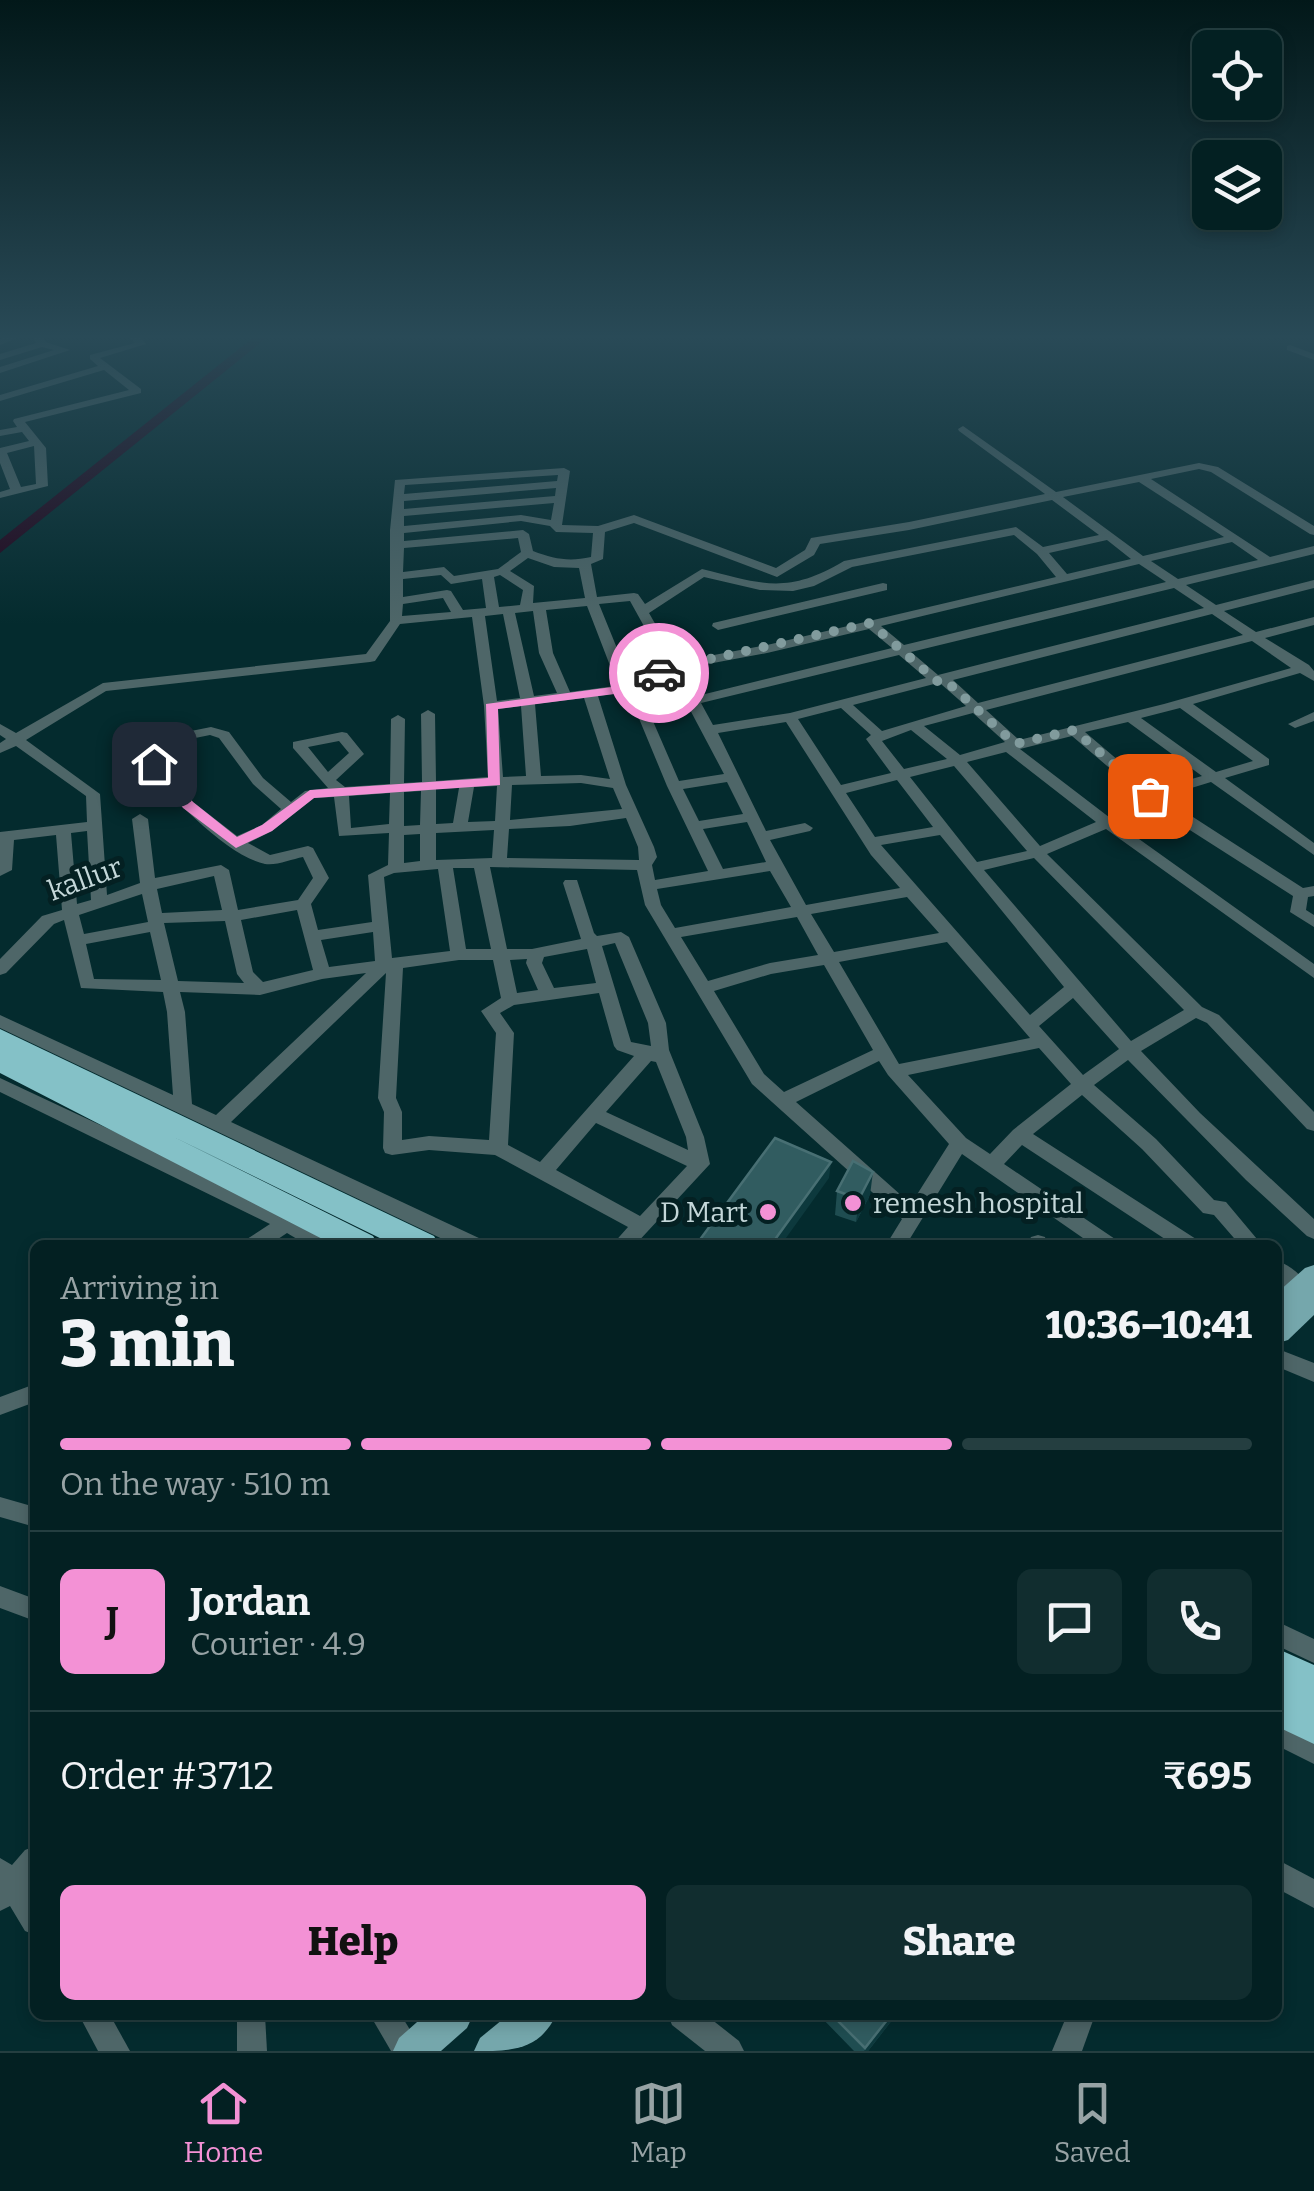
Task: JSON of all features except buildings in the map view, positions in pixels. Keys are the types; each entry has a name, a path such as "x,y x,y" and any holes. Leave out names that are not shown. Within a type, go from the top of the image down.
{"highway":[{"path":"0,1038 413,1240"},
{"path":"0,1061 352,1240"},
{"path":"1282,1670 1314,1686"},
{"path":"1282,1708 1314,1724"}],"main road":[{"path":"410,2051 448,2020"},
{"path":"493,2051 530,2020"}],"street":[{"path":"0,495 42,486 41,448 26,432"},
{"path":"965,432 1140,560 1254,637 1307,667 1314,678"},
{"path":"17,492 0,451 35,442"},
{"path":"0,749 102,687 370,658 396,621 400,482 492,473 564,472 556,528 599,530 634,519 776,573 810,552 815,542 1199,466 1214,469 1314,530"},
{"path":"1143,478 1267,560"},
{"path":"398,512 561,499"},
{"path":"397,538 521,518 557,524"},
{"path":"399,576 444,571 451,580 495,572 528,554 554,562 584,564 597,559 599,530"},
{"path":"642,611 702,573 781,591 831,576 848,564 1016,530 1041,551 1063,578"},
{"path":"397,538 524,534 528,554"},
{"path":"1041,551 1111,536"},
{"path":"491,706 630,688 670,668 1230,538"},
{"path":"691,701 1314,550"},
{"path":"584,564 592,602 718,875"},
{"path":"495,572 530,588 546,653 566,697"},
{"path":"482,864 502,826 491,706 495,572"},
{"path":"831,576 899,648 976,709 1011,745 1114,828 1314,972"},
{"path":"709,730 844,704 1314,584"},
{"path":"718,626 883,587"},
{"path":"398,602 447,594 459,614"},
{"path":"396,621 634,597 670,668 709,730 774,865 894,1071 959,1143 1101,1240"},
{"path":"493,612 528,702 534,782"},
{"path":"1314,622 913,724 872,739 973,868 1129,1054 1248,1174 1314,1231"},
{"path":"836,791 1307,667"},
{"path":"590,694 629,813 646,847 649,857 644,865 653,904 758,1079 914,1216"},
{"path":"1150,796 1264,762 1182,703"},
{"path":"844,704 880,736"},
{"path":"428,714 432,784 428,830 459,955"},
{"path":"1129,716 1314,850"},
{"path":"1295,724 1314,716"},
{"path":"790,717 879,856 1081,1084 1149,1144 1210,1208 1219,1207 1248,1240"},
{"path":"396,868 398,719"},
{"path":"913,724 956,760 1037,853 1196,1011 1213,1020 1314,1124"},
{"path":"0,728 93,794 100,901"},
{"path":"1074,730 1172,812 1308,893 1298,912 1314,922"},
{"path":"79,940 156,921 234,916 303,904 320,878 308,851 268,860 236,843 188,805 136,746 210,731 224,736 258,781 290,808"},
{"path":"674,786 732,777"},
{"path":"236,843 267,828 310,794 467,782 581,779 619,784"},
{"path":"327,780 341,790"},
{"path":"467,782 462,828 482,864 510,1000"},
{"path":"341,790 344,833 502,826 629,813"},
{"path":"973,868 1172,812"},
{"path":"695,826 752,816"},
{"path":"140,819 148,886 171,988 183,1104"},
{"path":"0,871 4,870 4,837 96,825"},
{"path":"761,837 804,828"},
{"path":"63,830 70,911 87,984 260,989 322,973 459,955 537,953 620,936 657,1023 656,1054 695,1137 700,1164"},
{"path":"871,842 942,830"},
{"path":"642,1226 498,1148 428,1143 392,1148 393,1112 387,1098 389,964 380,926 376,875 382,869 482,864 644,865"},
{"path":"649,886 774,865"},
{"name":"kallur","path":"0,968 48,920 148,886 221,870 234,916"},
{"path":"571,884 586,935 593,942 623,1046 656,1054"},
{"path":"671,934 914,891"},
{"path":"303,904 322,973"},
{"path":"234,916 245,974 260,989"},
{"path":"312,936 380,926"},
{"path":"704,988 828,958 952,936"},
{"path":"537,953 534,964 548,994"},
{"path":"220,1122 389,964"},
{"path":"498,1148 505,1033 490,1011 510,1000 606,987"},
{"path":"1029,1025 1074,988"},
{"path":"990,1166 1020,1134 1081,1084 1160,1029 1196,1011"},
{"path":"0,1020 464,1240"},
{"path":"894,1071 1043,1041"},
{"path":"782,1101 883,1052"},
{"path":"542,1172 656,1054"},
{"path":"0,1084 251,1204 314,1240"},
{"path":"596,1115 700,1164"},
{"path":"1020,1134 1182,1240"},
{"path":"899,1240 959,1143"},
{"path":"627,1240 700,1164"},
{"path":"262,1240 284,1225"},
{"path":"1282,1277 1292,1301"},
{"path":"1282,1360 1314,1374"},
{"path":"0,1406 30,1395"},
{"path":"0,1507 30,1516"},
{"path":"0,1597 30,1608"},
{"path":"1282,1636 1314,1652"},
{"path":"1282,1734 1314,1750"},
{"path":"30,1864 4,1884 30,1916"},
{"path":"1282,1876 1314,1894"},
{"path":"95,2020 115,2051"},
{"path":"251,2020 252,2051"},
{"path":"388,2020 410,2051"},
{"path":"689,2020 730,2051"},
{"path":"1068,2051 1079,2020"}],"waterway":[{"path":"0,548 144,432"}],"way so far":[{"path":"659,673 870,623 937,681 944,679 1015,744 1074,730 1150,796"}],"place":[{"name":"remesh hospital","path":"853,1203"},
{"name":"D Mart","path":"768,1212"}],"route":[{"path":"154,764 188,805 236,843 267,828 310,794 496,782 491,706 630,688 659,673"}]}
